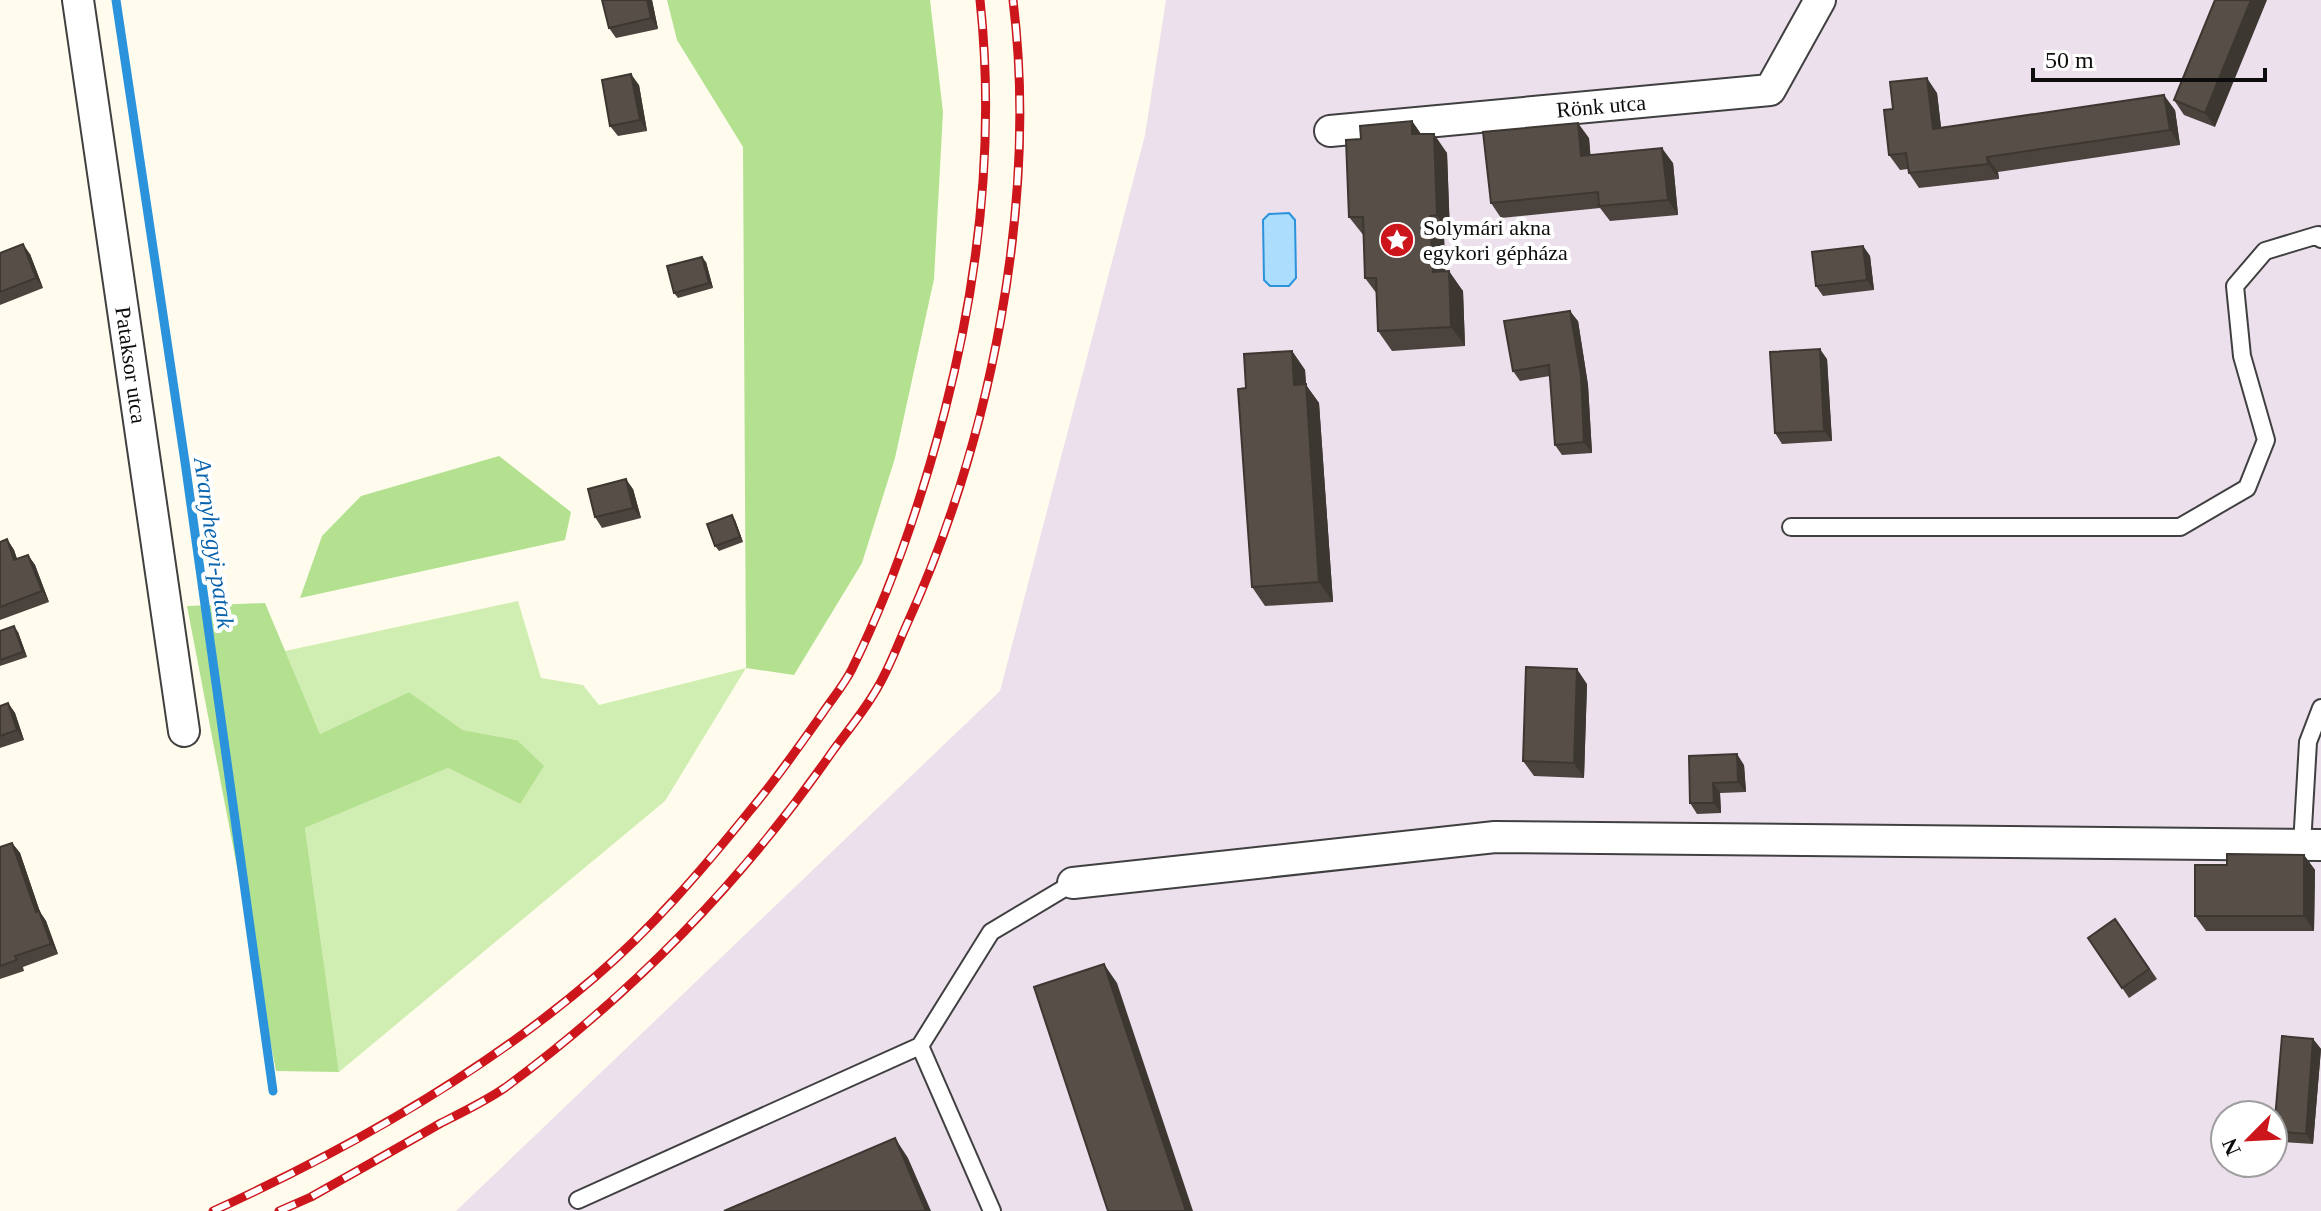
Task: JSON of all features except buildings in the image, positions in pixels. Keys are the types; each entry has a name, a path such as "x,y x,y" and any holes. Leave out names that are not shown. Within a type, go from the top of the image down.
{"street":[{"name":"Pataksor utca","path":"78,0 184,731"},
{"name":"Rönk utca","path":"1330,131 1770,90 1820,0"},
{"path":"1073,883 1495,837 2312,845"}],"lane":[{"path":"1791,527 2180,527 2247,488 2266,440 2242,356 2235,286 2265,251 2318,235 2321,239"},
{"path":"2312,845 2308,742 2321,708"},
{"path":"578,1200 920,1046 991,932 1073,883"},
{"path":"920,1046 992,1211"}],"shaded area":[{"path":"1166,0 2321,0 2321,1211 456,1211 1000,691 1145,135"}],"green space":[{"path":"667,0 930,0 943,112 934,279 895,458 862,563 794,675 746,668 743,147 677,40"},
{"path":"499,456 571,512 565,540 300,598 322,536 361,496"},
{"path":"518,601 541,678 583,685 599,705 746,668 665,801 339,1072 305,828 448,768 520,804 517,740 463,730 409,692 320,734 285,651"},
{"path":"265,603 320,734 409,692 463,730 517,740 544,766 520,804 448,768 305,828 339,1072 276,1071 187,606"}],"water":[{"path":"1289,213 1295,220 1296,278 1289,286 1270,286 1264,280 1263,220 1269,214"}],"waterway":[{"name":"Aranyhegyi-patak","path":"116,0 185,462 273,1091"}],"railway":[{"path":"213,1211 314,1162 413,1107 507,1046 595,977 656,919 712,856 777,777 845,681 893,576 926,479 956,363 981,208 986,104 980,0"},
{"path":"279,1211 311,1197 498,1092 598,1013 683,933 723,890 798,799 874,694 937,553 963,477 1001,319 1013,238 1019,157 1019,77 1013,0"}],"place":[{"name":"Solymári akna egykori gépháza","path":"1397,240"}]}
